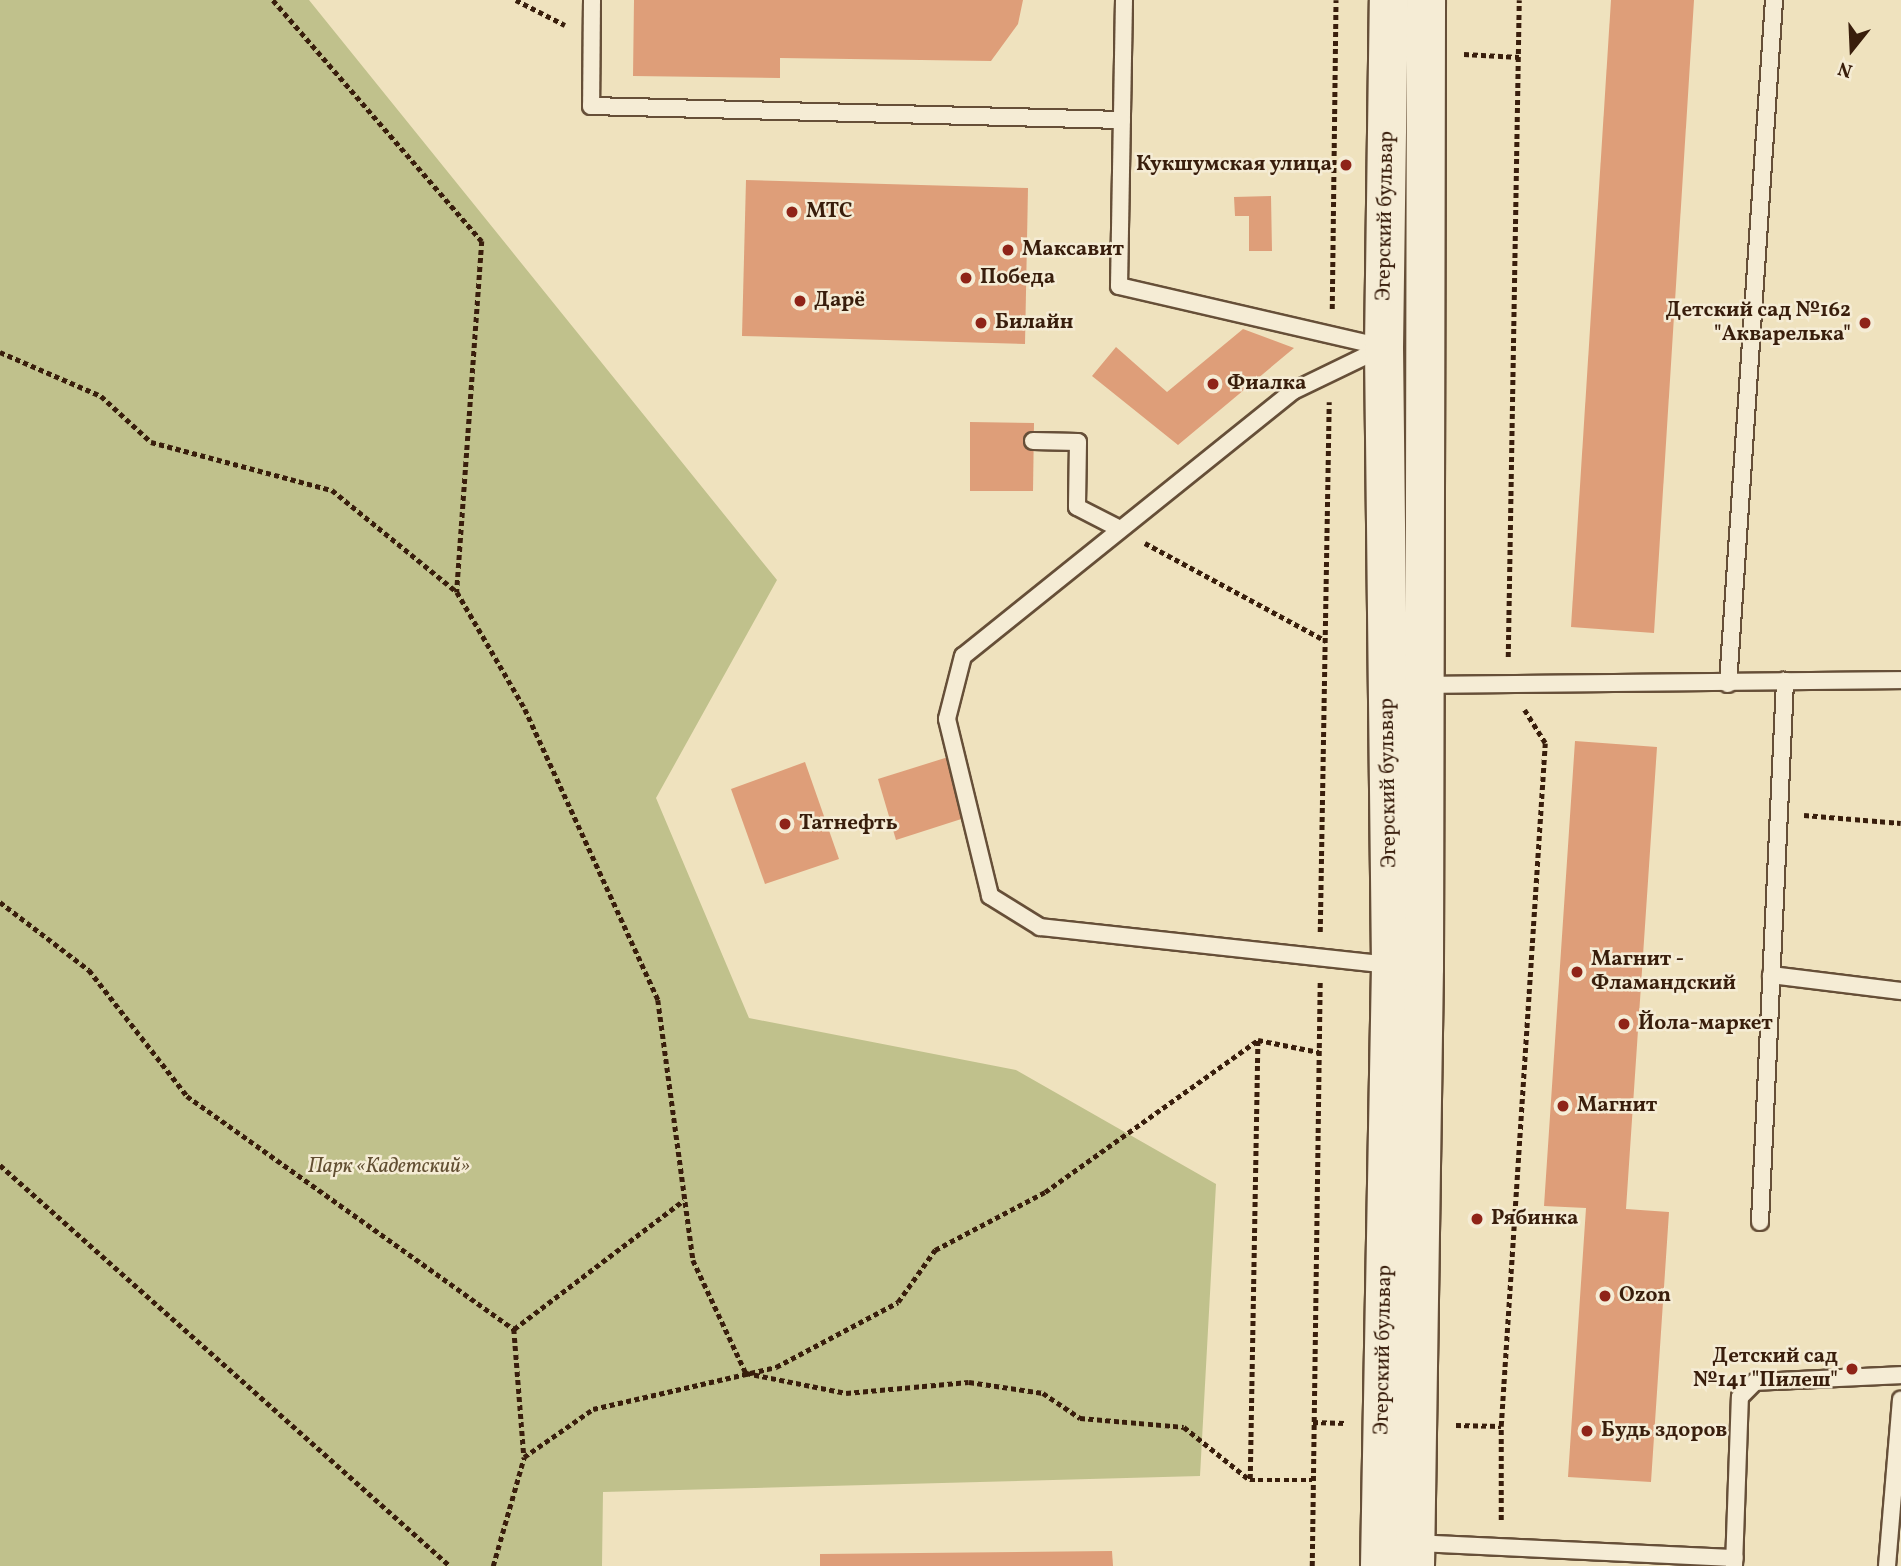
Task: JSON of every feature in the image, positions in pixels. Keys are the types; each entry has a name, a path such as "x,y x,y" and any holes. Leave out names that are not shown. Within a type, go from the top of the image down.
{"main road":[{"name":"Эгерский бульвар","path":"1389,0 1384,347 1407,686 1398,1555"},
{"name":"Эгерский бульвар","path":"1398,1555 1391,965 1424,348 1426,0"},
{"path":"1384,347 1424,348"}],"lane":[{"path":"592,0 591,106 1122,120"},
{"path":"1124,0 1118,286 1384,347"},
{"path":"1728,684 1774,0"},
{"path":"1384,347 1293,391 963,656 947,719 990,896 1040,927 1391,965"},
{"path":"1033,441 1078,442 1077,507 1120,529"},
{"path":"1407,686 1901,680"},
{"path":"1760,1222 1772,975 1776,813 1785,681"},
{"path":"1772,975 1901,991"},
{"path":"1398,1555 1502,1544 1734,1562 1740,1397 1755,1382 1901,1375"},
{"path":"1887,1566 1901,1400"}],"path":[{"path":"273,0 482,242 457,592"},
{"path":"516,0 591,38"},
{"path":"1331,333 1336,0"},
{"path":"1502,1544 1501,1426 1545,743 1507,685 1519,0"},
{"path":"1457,54 1519,57"},
{"path":"0,352 101,396 151,442 332,490 457,592 525,709 658,1000 693,1260 746,1373"},
{"path":"1312,1566 1330,371"},
{"path":"1120,529 1326,641"},
{"path":"1776,813 1901,823"},
{"path":"0,902 89,970 187,1096 513,1329 524,1457 493,1566"},
{"path":"524,1457 593,1409 776,1367 898,1303 935,1250 1045,1192 1258,1040 1319,1052"},
{"path":"1250,1480 1258,1040"},
{"path":"0,1165 450,1566"},
{"path":"513,1329 684,1199"},
{"path":"746,1373 846,1393 969,1382 1042,1393 1080,1418 1184,1427 1250,1480 1312,1480"},
{"path":"1313,1422 1353,1424"},
{"path":"1449,1425 1501,1426"}],"green space":[{"name":"Парк «Кадетский»","path":"0,0 309,0 777,580 656,798 749,1018 1016,1070 1216,1184 1200,1476 603,1492 602,1566 0,1566"}],"building":[{"path":"634,0 1023,0 1018,24 991,61 780,58 780,78 633,76"},
{"path":"1611,0 1694,0 1654,633 1571,627"},
{"path":"746,180 1028,188 1025,344 742,336"},
{"path":"1271,196 1272,251 1249,251 1249,216 1235,216 1234,197"},
{"name":"Фиалка","path":"1243,329 1294,348 1178,445 1092,376 1116,347 1167,392"},
{"path":"970,422 1034,423 1033,491 970,491"},
{"path":"1575,741 1657,747 1626,1209 1669,1212 1651,1482 1568,1477 1586,1208 1544,1206"},
{"path":"961,753 980,813 896,840 878,779"},
{"name":"Татнефть","path":"805,762 839,859 765,884 731,789"},
{"path":"1112,1551 1113,1566 820,1566 820,1554"}],"place":[{"name":"Кукшумская улица","path":"1346,165"},
{"name":"МТС","path":"792,212"},
{"name":"Максавит","path":"1008,250"},
{"name":"Победа","path":"966,278"},
{"name":"Дарё","path":"800,301"},
{"name":"Билайн","path":"981,323"},
{"name":"Детский сад №162 \"Акварелька\"","path":"1865,323"},
{"name":"Фиалка","path":"1213,384"},
{"name":"Татнефть","path":"785,824"},
{"name":"Магнит - Фламандский","path":"1577,972"},
{"name":"Йола-маркет","path":"1624,1024"},
{"name":"Магнит","path":"1563,1106"},
{"name":"Рябинка","path":"1477,1219"},
{"name":"Ozon","path":"1605,1296"},
{"name":"Детский сад №141 \"Пилеш\"","path":"1852,1369"},
{"name":"Будь здоров","path":"1587,1431"}]}
